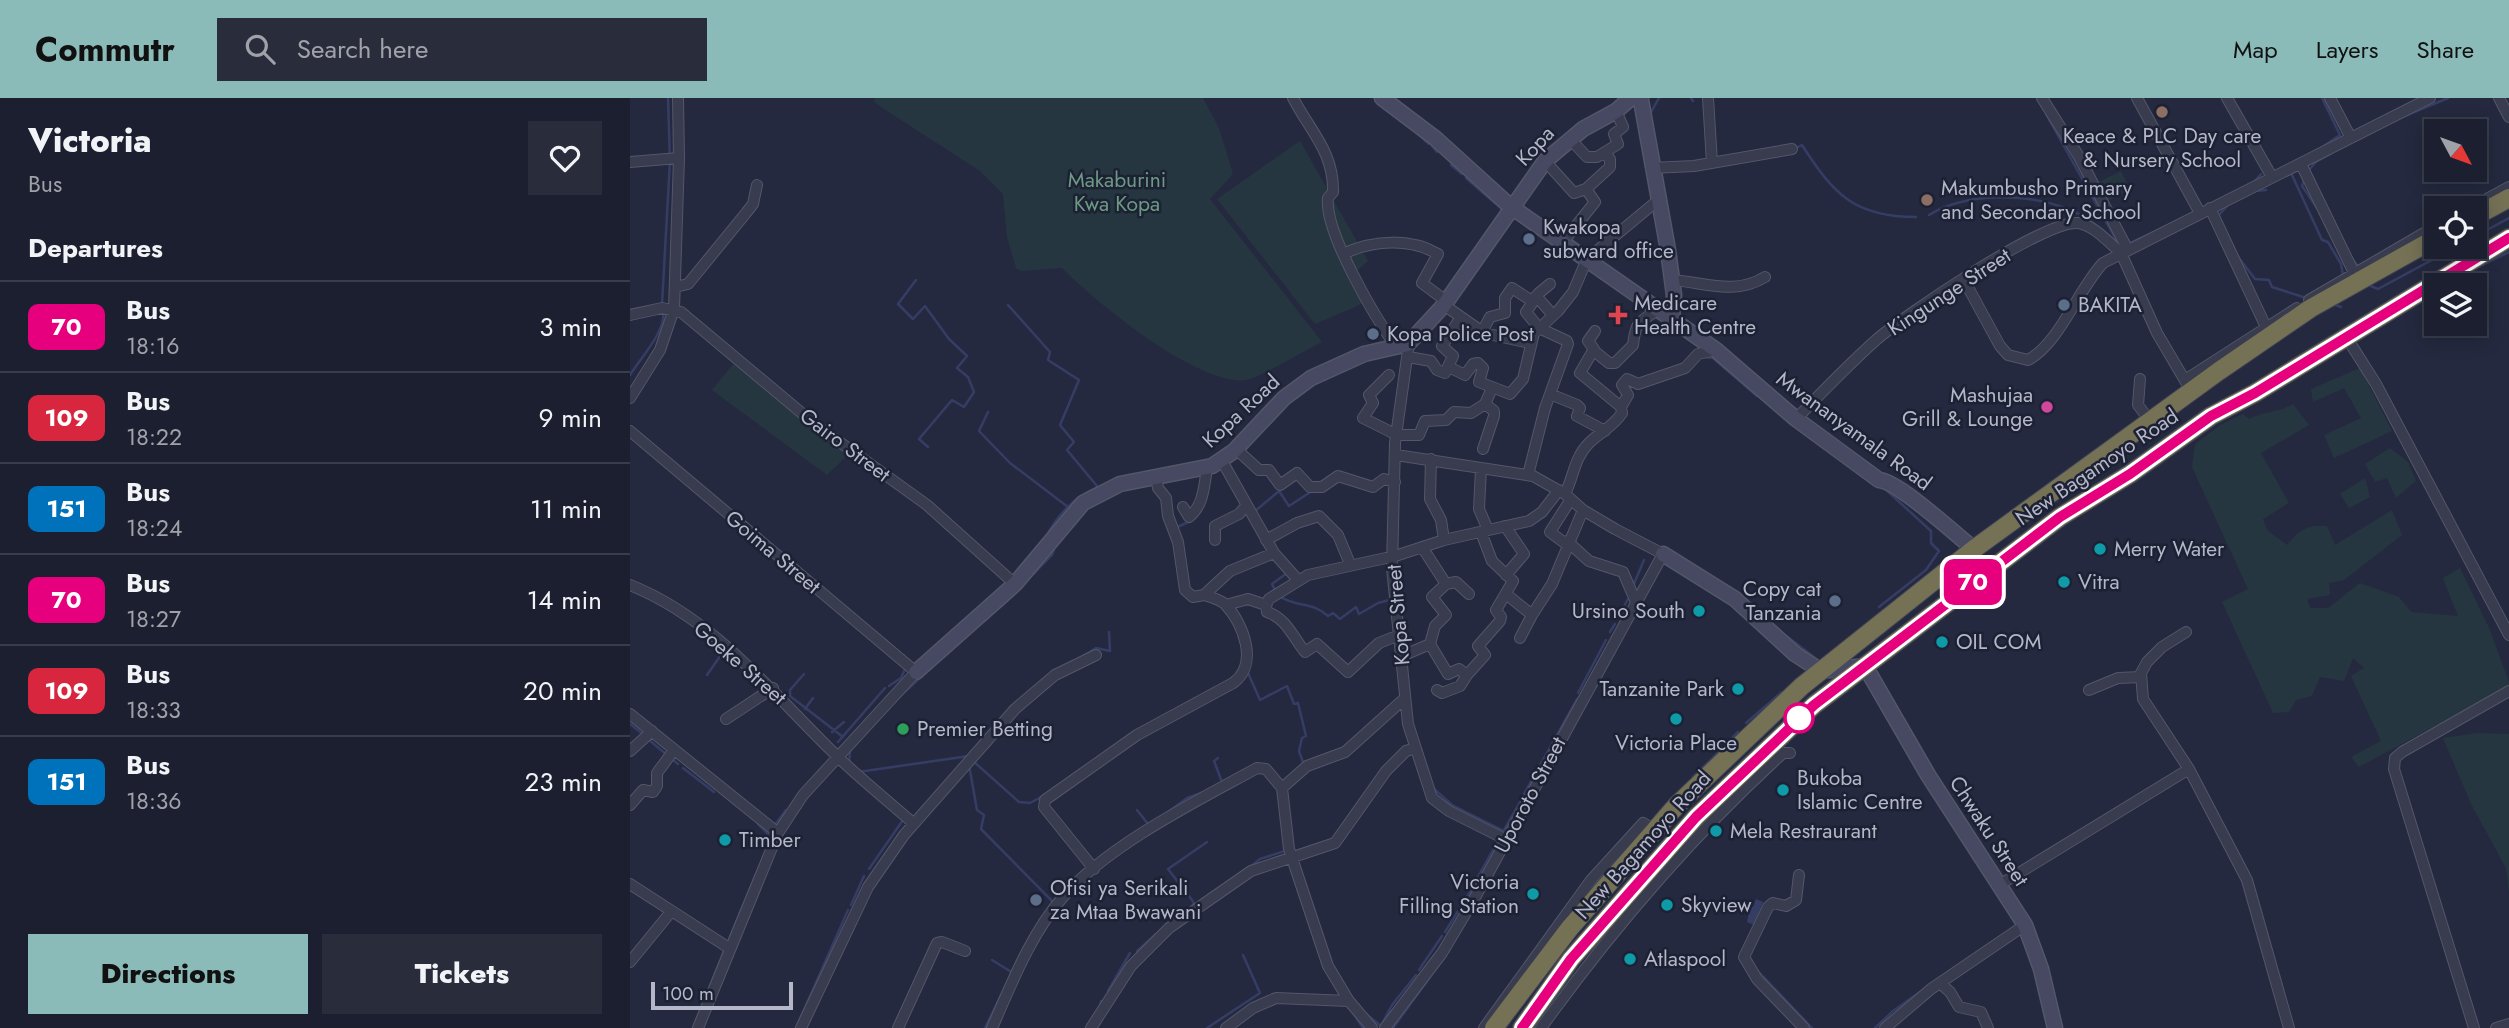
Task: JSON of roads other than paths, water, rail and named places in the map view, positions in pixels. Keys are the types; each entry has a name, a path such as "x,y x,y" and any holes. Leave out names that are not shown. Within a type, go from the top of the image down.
{"highway":[{"path":"2487,210 2509,198"},
{"name":"New Bagamoyo Road","path":"1522,1028 1571,959 1696,817 1814,705 2060,517 2141,467 2211,416 2255,393 2345,335 2509,238"},
{"name":"New Bagamoyo Road","path":"1494,1028 1564,925 1703,779 1821,671 1973,549 2188,385 2356,277 2424,244"}],"street":[{"path":"630,398 660,349 674,309 679,158 678,98"},
{"path":"1293,98 1324,145 1330,161 1333,192 1328,198 1328,209 1345,253 1363,293 1404,350 1431,361 1442,373 1449,367 1452,354 1442,346 1461,317"},
{"name":"Mwananyamala Road","path":"1382,98 1435,138 1513,208 1672,317 1716,350 1796,419 1879,480 1885,480 1910,497 1973,549"},
{"path":"1638,98 1671,280 1672,317"},
{"name":"Kopa","path":"1513,208 1545,161 1570,139 1638,98"},
{"path":"1708,98 1712,163"},
{"path":"2042,98 2078,155 2124,251 2157,333 2188,385 2266,327 2356,277 2424,234"},
{"path":"2137,98 2200,213"},
{"path":"2227,98 2273,177"},
{"path":"2330,98 2351,138"},
{"path":"1964,280 2000,346 2008,355 2024,361 2034,357 2056,332 2092,274 2103,263 2430,98"},
{"path":"2499,98 2509,117"},
{"path":"1570,139 1587,157 1604,153 1618,144 1614,134 1623,127 1616,111"},
{"path":"1651,168 1712,163 1791,149"},
{"path":"1545,161 1574,193 1586,189 1610,167 1610,159 1604,153"},
{"path":"630,163 679,158"},
{"path":"2301,164 2356,277"},
{"path":"675,287 688,284 746,213 753,204 757,185"},
{"path":"2487,199 2509,187"},
{"path":"1563,242 1595,202 1586,189"},
{"path":"1345,253 1366,244 1423,245 1438,254 1422,282 1442,298 1444,305 1482,332 1525,342 1573,292 1587,259 1657,201"},
{"path":"1404,350 1444,305 1513,208"},
{"path":"2210,208 2266,327"},
{"name":"Kingunge Street","path":"1796,419 1877,340 1908,314 2019,245 2067,225 2087,226 2124,251"},
{"path":"1671,280 1728,289 1749,287 1765,277"},
{"path":"1528,475 1550,394 1568,342 1536,330 1526,312 1534,299 1550,284"},
{"path":"1482,332 1490,317 1505,313 1505,298 1513,288 1534,299 1553,315"},
{"path":"630,314 652,309 674,309"},
{"name":"Gairo Street","path":"674,309 851,453 926,505 1016,584"},
{"path":"1593,350 1610,363 1617,361 1633,345 1632,332 1636,326 1659,309"},
{"path":"1449,367 1465,375 1473,364 1478,363 1483,368 1479,382 1510,394 1520,383 1536,330"},
{"path":"1595,331 1588,341 1595,346 1580,373 1621,407"},
{"path":"2345,335 2376,384 2509,635"},
{"name":"Kopa Street","path":"1404,350 1396,435 1392,557 1393,599 1402,656 1404,699 1415,748 1432,798 1448,811 1507,840"},
{"name":"Kopa Road","path":"916,672 1016,584 1083,503 1120,484 1207,468 1222,461 1284,398 1311,378 1364,354 1404,350"},
{"path":"1617,361 1638,384 1685,368 1698,354 1716,350"},
{"path":"1389,376 1369,395 1373,404 1363,418 1396,435 1418,435 1425,421 1446,420 1454,412 1471,413 1485,404 1492,388"},
{"path":"1629,377 1622,385 1628,395 1621,407 1623,410 1617,420 1590,442 1578,458 1550,532 1589,561 1623,572 1636,602"},
{"path":"2140,379 2138,405 2144,413"},
{"path":"1550,394 1577,405 1580,408 1577,416 1605,430"},
{"path":"1483,449 1494,416 1494,411 1485,404"},
{"name":"Goima Street","path":"630,431 916,672"},
{"path":"1236,449 1259,471 1269,470 1280,485 1297,474 1308,486 1316,488 1338,476 1373,487 1384,479 1395,482"},
{"path":"1395,454 1528,475 1735,599 1795,654 1821,671 1865,666"},
{"path":"1431,459 1430,499 1441,520 1444,540"},
{"path":"1222,461 1274,553 1298,580"},
{"path":"1184,508 1189,517 1196,509 1204,493 1207,468"},
{"path":"1437,690 1442,693 1463,684 1467,675 1485,655 1478,646 1500,621 1501,617 1496,610 1513,581 1492,561 1479,509 1481,468"},
{"path":"1156,476 1158,488 1166,498 1168,516 1178,542 1185,590 1195,598 1204,595 1230,571 1274,553"},
{"path":"1399,635 1379,643 1348,672 1317,644 1305,652 1286,624 1277,615 1267,612 1266,606 1269,599 1298,580 1350,564 1392,557 1444,540 1535,518 1565,495"},
{"path":"1215,540 1215,526 1239,514 1247,505"},
{"path":"1520,638 1552,584 1583,510"},
{"path":"1266,540 1297,523 1319,516 1338,535 1350,564"},
{"path":"1505,526 1524,553 1506,575"},
{"path":"1422,547 1446,584"},
{"path":"1973,549 1973,582"},
{"name":"Uporoto Street","path":"1385,1028 1442,954 1663,554"},
{"path":"1467,675 1459,669 1448,674 1430,644 1435,626 1446,615 1432,597 1446,584 1456,582 1469,594"},
{"name":"Goeke Street","path":"630,585 671,604 773,688 839,758 913,823"},
{"path":"1506,594 1532,615"},
{"path":"1094,869 1044,807 1045,800 1137,735 1200,702 1245,674 1248,658 1245,644 1226,605 1204,595"},
{"path":"1226,605 1248,599 1266,606"},
{"path":"2186,632 2162,647 2147,662 2141,677 2143,699 2189,769 2246,880 2289,1028"},
{"path":"1402,656 1430,644"},
{"path":"801,1028 868,887 913,823 1015,709 1055,675 1096,655"},
{"name":"Chwaku Street","path":"1865,666 1927,775 2001,884 2025,925 2041,969 2056,1028"},
{"path":"699,1027 778,833 803,795 916,672"},
{"path":"2089,690 2118,678 2141,677"},
{"path":"726,719 773,688"},
{"path":"2473,1028 2393,769 2395,758 2402,752 2509,691"},
{"path":"1282,788 1307,766 1345,752 1404,699"},
{"path":"630,714 778,833"},
{"path":"630,751 652,731"},
{"path":"1091,1028 1136,959 1169,928 1251,871 1339,840 1386,771 1406,751 1415,748"},
{"path":"630,805 643,790 653,792 657,786 657,773 674,750"},
{"path":"1541,1028 1623,918 1691,843 1774,761 1783,753 1790,753"},
{"path":"992,1028 1040,931 1062,897 1094,869 1137,838 1257,768 1266,769 1282,788 1289,849 1328,966 1349,1001 1372,1028"},
{"path":"2001,884 2189,769"},
{"path":"1800,875 1796,901 1786,905 1773,903 1768,907 1744,957 1756,979 1804,1028"},
{"path":"630,884 670,913 729,948"},
{"path":"630,962 670,913"},
{"path":"1484,1028 1564,925"},
{"path":"1885,1028 1940,983 2025,925"},
{"path":"898,1028 937,943 950,944 965,951"},
{"path":"1940,983 1950,992 1959,1007 1981,1012 1988,1028"},
{"path":"1226,1028 1253,1008 1276,998 1349,1001"},
{"path":"2496,1028 2509,1024"}],"water":[{"path":"1756,899 1763,902 1754,925 1747,922 1750,906 1753,907"}],"waterway":[{"path":"662,304 670,161 668,98"},
{"path":"1650,114 1659,98"},
{"path":"2316,151 2340,135 2322,98"},
{"path":"2400,118 2448,98"},
{"path":"2046,114 2119,245"},
{"path":"1418,134 1429,144"},
{"path":"1796,148 1802,145 1825,177 1848,200 1877,213 1916,217"},
{"path":"1432,146 1437,152"},
{"path":"2307,172 2316,162 2332,153"},
{"path":"1451,165 1462,174"},
{"path":"2253,183 2261,174"},
{"path":"2292,175 2322,240 2328,242 2341,264 2343,275"},
{"path":"1466,178 1504,211"},
{"path":"2305,178 2302,186 2317,208"},
{"path":"2255,191 2266,190"},
{"path":"1929,215 1947,206 1968,201 2015,198 2061,207 2082,215 2098,227"},
{"path":"2220,220 2219,215 2228,205"},
{"path":"2487,230 2509,218"},
{"path":"2128,244 2175,222"},
{"path":"2470,271 2509,252"},
{"path":"2236,254 2255,279 2269,280 2272,287 2306,298"},
{"path":"2351,257 2357,265"},
{"path":"2366,284 2378,289 2434,259"},
{"path":"916,280 898,304 913,319 925,306 949,339 967,356 957,368 968,377 974,392 964,407 952,400 919,439 928,447"},
{"path":"2333,304 2341,307"},
{"path":"1008,305 1050,352 1048,360 1079,380 1060,425 1074,442 1067,450 1097,486"},
{"path":"630,375 657,335 663,311"},
{"path":"1704,357 1713,358 1757,396"},
{"path":"988,412 979,431 1010,463 1068,507"},
{"path":"1047,535 1058,518 1072,504 1088,492 1107,484"},
{"path":"1879,607 1926,570 1939,551 1931,543 1931,531 1884,488"},
{"path":"1254,512 1279,491 1289,506 1312,491"},
{"path":"1175,528 1191,521"},
{"path":"950,650 1008,600 1052,555 1055,546"},
{"path":"1633,586 1644,560"},
{"path":"1275,590 1272,584 1287,573"},
{"path":"1279,596 1316,608 1328,616 1333,613 1340,619 1356,607 1359,614 1378,603 1393,599"},
{"path":"1618,617 1628,599"},
{"path":"1610,632 1615,624"},
{"path":"1780,631 1819,661"},
{"path":"1083,656 1096,648 1110,651 1109,632"},
{"path":"1578,693 1606,640"},
{"path":"707,675 723,652 716,645"},
{"path":"1250,663 1248,673 1260,700 1287,686 1294,704 1298,703 1306,736 1302,738 1299,751 1304,765"},
{"path":"889,686 901,678 906,667"},
{"path":"804,674 790,690 790,696 843,737"},
{"path":"894,702 922,676"},
{"path":"838,742 885,688"},
{"path":"1746,723 1782,692"},
{"path":"805,709 813,698"},
{"path":"1524,794 1577,699"},
{"path":"832,732 844,722"},
{"path":"630,724 644,735"},
{"path":"1413,725 1426,765"},
{"path":"1731,739 1738,732"},
{"path":"649,740 678,764"},
{"path":"1693,777 1723,748"},
{"path":"849,765 850,750"},
{"path":"858,772 969,756"},
{"path":"1218,758 1214,761 1222,782"},
{"path":"973,761 1019,802 1030,803 1043,796"},
{"path":"969,765 977,810 984,815 981,829 1055,904"},
{"path":"683,768 714,792"},
{"path":"1433,788 1452,805 1504,831"},
{"path":"1168,812 1187,798 1201,793"},
{"path":"1504,830 1520,802"},
{"path":"1650,823 1666,804"},
{"path":"774,826 786,810"},
{"path":"1137,810 1148,824"},
{"path":"1043,812 1066,842"},
{"path":"869,869 903,820"},
{"path":"758,824 769,835"},
{"path":"1475,882 1499,839"},
{"path":"1189,909 1194,904 1192,900 1168,869 1207,842"},
{"path":"1250,867 1260,859 1288,850"},
{"path":"729,939 756,874"},
{"path":"851,905 864,876"},
{"path":"1445,932 1473,887"},
{"path":"796,1028 848,910"},
{"path":"1137,951 1156,934"},
{"path":"1419,970 1442,936"},
{"path":"1025,965 1040,937"},
{"path":"703,1003 725,948"},
{"path":"1108,991 1130,953"},
{"path":"1207,1028 1260,993 1243,955"},
{"path":"992,960 1013,973"},
{"path":"1335,969 1342,981"},
{"path":"1757,970 1812,1028"},
{"path":"1365,1013 1381,1026 1392,1005 1416,975"},
{"path":"1393,1028 1430,977"},
{"path":"1875,1028 1924,989"},
{"path":"985,1028 1003,991"},
{"path":"1100,1011 1101,1001"},
{"path":"693,1028 700,1010"},
{"path":"1353,1013 1363,1028"},
{"path":"1099,1025 1104,1016"}],"place":[{"name":"Keace & PLC Day care & Nursery School","path":"2162,112"},
{"name":"Makumbusho Primary and Secondary School","path":"1927,200"},
{"name":"Kwakopa subward office","path":"1529,239"},
{"name":"BAKITA","path":"2064,305"},
{"name":"Medicare Health Centre","path":"1618,315"},
{"name":"Kopa Police Post","path":"1373,334"},
{"name":"Mashujaa Grill & Lounge","path":"2047,407"},
{"name":"Merry Water","path":"2100,549"},
{"name":"Vitra","path":"2064,582"},
{"name":"Copy cat Tanzania","path":"1835,601"},
{"name":"Ursino South","path":"1699,611"},
{"name":"OIL COM","path":"1942,642"},
{"name":"Tanzanite Park","path":"1738,689"},
{"name":"Victoria Place","path":"1676,719"},
{"name":"Premier Betting","path":"903,729"},
{"name":"Bukoba Islamic Centre","path":"1783,790"},
{"name":"Mela Restraurant","path":"1716,831"},
{"name":"Timber","path":"725,840"},
{"name":"Victoria Filling Station","path":"1533,894"},
{"name":"Ofisi ya Serikali za Mtaa Bwawani","path":"1036,900"},
{"name":"Skyview","path":"1667,905"},
{"name":"Atlaspool","path":"1630,959"}],"park label":[{"name":"Makaburini Kwa Kopa","path":"1117,192"}]}
